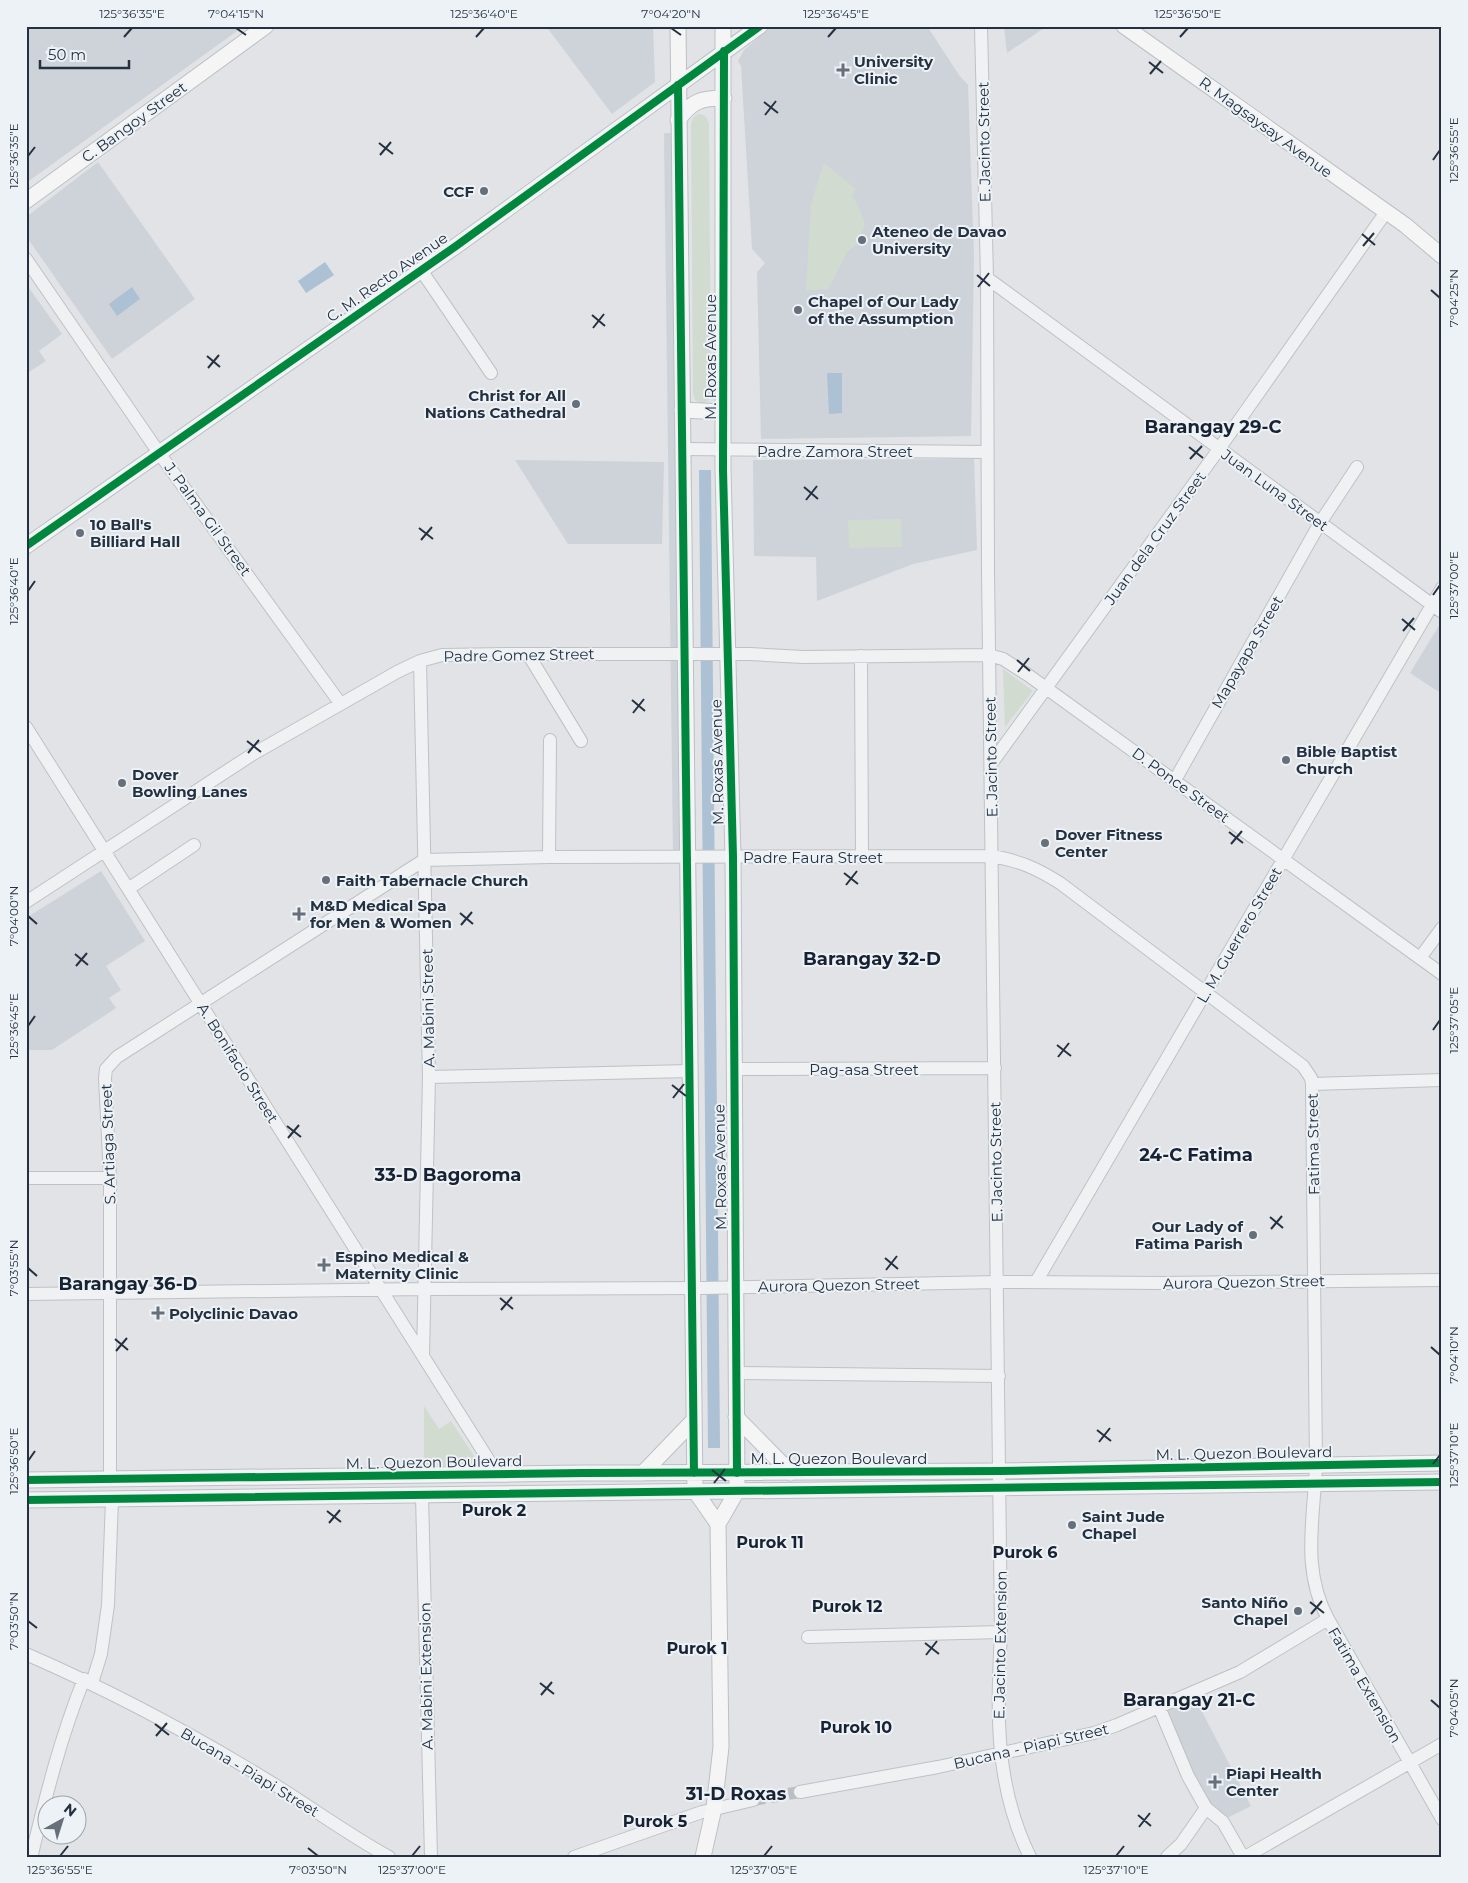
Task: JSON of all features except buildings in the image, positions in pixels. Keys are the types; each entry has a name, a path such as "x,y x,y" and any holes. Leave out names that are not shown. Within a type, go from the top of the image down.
{"main road":[{"name":"C. Bangoy Street","path":"26,201 266,26"},
{"name":"M. Roxas Avenue","path":"678,26 684,654 694,857 690,1071 695,1491"},
{"name":"M. Roxas Avenue","path":"724,26 722,654 733,857 737,1491"},
{"name":"C. M. Recto Avenue","path":"26,546 421,270 760,26"},
{"name":"R. Magsaysay Avenue","path":"1124,26 1386,212 1442,256"},
{"path":"678,120 690,105 697,101 706,98 724,98"},
{"name":"R. Magsaysay Avenue","path":"1408,228 1442,248"},
{"path":"682,410 724,412"},
{"path":"736,1417 791,1472"},
{"path":"644,1473 694,1420"},
{"name":"M. L. Quezon Boulevard","path":"26,1480 1000,1471 1442,1463"},
{"name":"M. L. Quezon Boulevard","path":"26,1500 1442,1482"},
{"path":"695,1491 718,1524"},
{"path":"703,1857 719,1775 722,1720 718,1524 737,1491"}],"street":[{"name":"E. Jacinto Street","path":"981,26 987,278 989,655 1000,1488"},
{"name":"Juan dela Cruz Street","path":"991,764 1220,449 1386,212"},
{"name":"J. Palma Gil Street","path":"26,259 159,453 340,703"},
{"path":"421,270 491,373"},
{"name":"Juan Luna Street","path":"987,278 1437,609"},
{"name":"Padre Zamora Street","path":"682,449 724,451 987,452"},
{"name":"Mapayapa Street","path":"1175,780 1320,523 1357,467"},
{"name":"L. M. Guerrero Street","path":"1036,1282 1283,858 1437,609 1442,588"},
{"path":"528,654 581,741"},
{"name":"Padre Gomez Street","path":"26,902 104,853 253,754 340,703 420,661 442,655 989,655"},
{"name":"D. Ponce Street","path":"989,655 1014,665 1047,688 1442,974"},
{"path":"861,656 862,857"},
{"name":"A. Mabini Street","path":"420,661 429,1077 423,1356"},
{"name":"A. Bonifacio Street","path":"26,727 498,1475"},
{"path":"549,857 550,740"},
{"path":"128,889 194,846"},
{"name":"Padre Faura Street","path":"424,860 549,857 992,856"},
{"name":"Fatima Street","path":"992,856 1016,860 1039,870 1060,883 1303,1066 1311,1078 1315,1484"},
{"name":"S. Artiaga Street","path":"110,1479 110,1178 106,1069 117,1057 424,860"},
{"path":"1420,958 1442,928"},
{"name":"Pag-asa Street","path":"733,1069 995,1068"},
{"path":"429,1077 690,1071"},
{"path":"1312,1084 1442,1080"},
{"path":"26,1178 110,1178"},
{"name":"Aurora Quezon Street","path":"26,1294 692,1288 998,1282 1163,1283 1442,1280"},
{"path":"736,1374 999,1376"},
{"name":"Fatima Extension","path":"1315,1484 1311,1525 1312,1575 1315,1591 1328,1619 1442,1819"},
{"name":"E. Jacinto Extension","path":"1000,1488 1002,1632 998,1686 1000,1753 1004,1783 1030,1857"},
{"name":"A. Mabini Extension","path":"422,1496 431,1857"},
{"path":"32,1854 48,1787 72,1710 101,1654 108,1605 112,1500"},
{"name":"Bucana - Piapi Street","path":"800,1792 874,1780 1094,1733 1240,1672 1328,1619"},
{"path":"808,1637 1002,1632"},
{"name":"Bucana - Piapi Street","path":"26,1654 88,1681 173,1726 266,1779 389,1857"},
{"path":"1159,1707 1188,1776 1206,1808 1223,1822 1244,1857 1442,1744"},
{"path":"574,1857 593,1848 714,1808 753,1800"},
{"path":"1167,1857 1181,1844 1206,1808"}],"shaded area":[{"path":"26,26 244,26 26,183"},
{"path":"546,26 653,26 655,82 612,114"},
{"name":"Ateneo de Davao University","path":"771,26 927,26 959,75 968,85 974,257 971,436 761,439 757,272 765,263 752,249 741,66 738,61 744,50 758,38 757,35"},
{"path":"1004,26 1047,26 1007,53"},
{"path":"698,114 707,118 709,124 711,395 708,401 702,404 695,400 693,393 691,124 693,118"},
{"path":"664,133 687,133 696,853 673,853"},
{"path":"98,162 195,299 112,359 26,236 26,217"},
{"path":"824,163 856,189 852,195 865,225 857,244 847,252 828,289 806,290 811,204"},
{"path":"26,284 62,334 39,351 46,361 26,374"},
{"path":"974,459 977,550 913,564 817,601 816,557 754,556 753,460"},
{"path":"515,460 664,462 662,544 568,544"},
{"path":"901,519 902,547 849,548 848,520"},
{"path":"1440,624 1442,625 1442,694 1410,673"},
{"path":"1003,669 1033,691 1005,727"},
{"path":"101,871 145,941 106,966 121,990 109,998 116,1008 52,1050 26,1050 26,918"},
{"path":"424,1406 439,1429 451,1421 474,1456 472,1464 466,1466 424,1466"},
{"path":"1194,1696 1251,1806 1221,1821 1206,1808 1160,1709"}],"water":[{"path":"325,262 334,275 306,293 298,281"},
{"path":"132,287 140,299 117,316 109,304"},
{"path":"827,373 842,373 842,413 829,414"},
{"path":"699,470 711,470 720,1448 708,1448"}],"tunnel":[{"path":"753,1800 800,1792"}],"cycle path":[{"path":"26,546 456,246 760,26"},
{"path":"724,51 723,470 733,857 737,1473"},
{"path":"678,85 694,1473"},
{"path":"26,1480 583,1473 999,1471 1442,1463"},
{"path":"26,1500 1442,1482"}],"place":[{"name":"University Clinic","path":"843,70"},
{"name":"CCF","path":"484,191"},
{"name":"Ateneo de Davao University","path":"862,240"},
{"name":"Chapel of Our Lady of the Assumption","path":"798,310"},
{"name":"Christ for All Nations Cathedral","path":"576,404"},
{"name":"10 Ball's Billiard Hall","path":"80,533"},
{"name":"Bible Baptist Church","path":"1286,760"},
{"name":"Dover Bowling Lanes","path":"122,783"},
{"name":"Dover Fitness Center","path":"1045,843"},
{"name":"Faith Tabernacle Church","path":"326,880"},
{"name":"M&D Medical Spa for Men & Women","path":"299,914"},
{"name":"Our Lady of Fatima Parish","path":"1253,1235"},
{"name":"Espino Medical & Maternity Clinic","path":"324,1265"},
{"name":"Polyclinic Davao","path":"158,1313"},
{"name":"Saint Jude Chapel","path":"1072,1525"},
{"name":"Santo Niño Chapel","path":"1298,1611"},
{"name":"Piapi Health Center","path":"1215,1782"}],"district":[{"name":"Barangay 29-C","path":"1213,427"},
{"name":"Barangay 32-D","path":"872,959"},
{"name":"24-C Fatima","path":"1196,1155"},
{"name":"33-D Bagoroma","path":"448,1175"},
{"name":"Barangay 36-D","path":"128,1284"},
{"name":"Purok 2","path":"494,1510"},
{"name":"Purok 11","path":"770,1542"},
{"name":"Purok 6","path":"1025,1552"},
{"name":"Purok 12","path":"847,1606"},
{"name":"Purok 1","path":"697,1648"},
{"name":"Barangay 21-C","path":"1189,1700"},
{"name":"Purok 10","path":"856,1727"},
{"name":"31-D Roxas","path":"736,1794"},
{"name":"Purok 5","path":"655,1821"}]}
